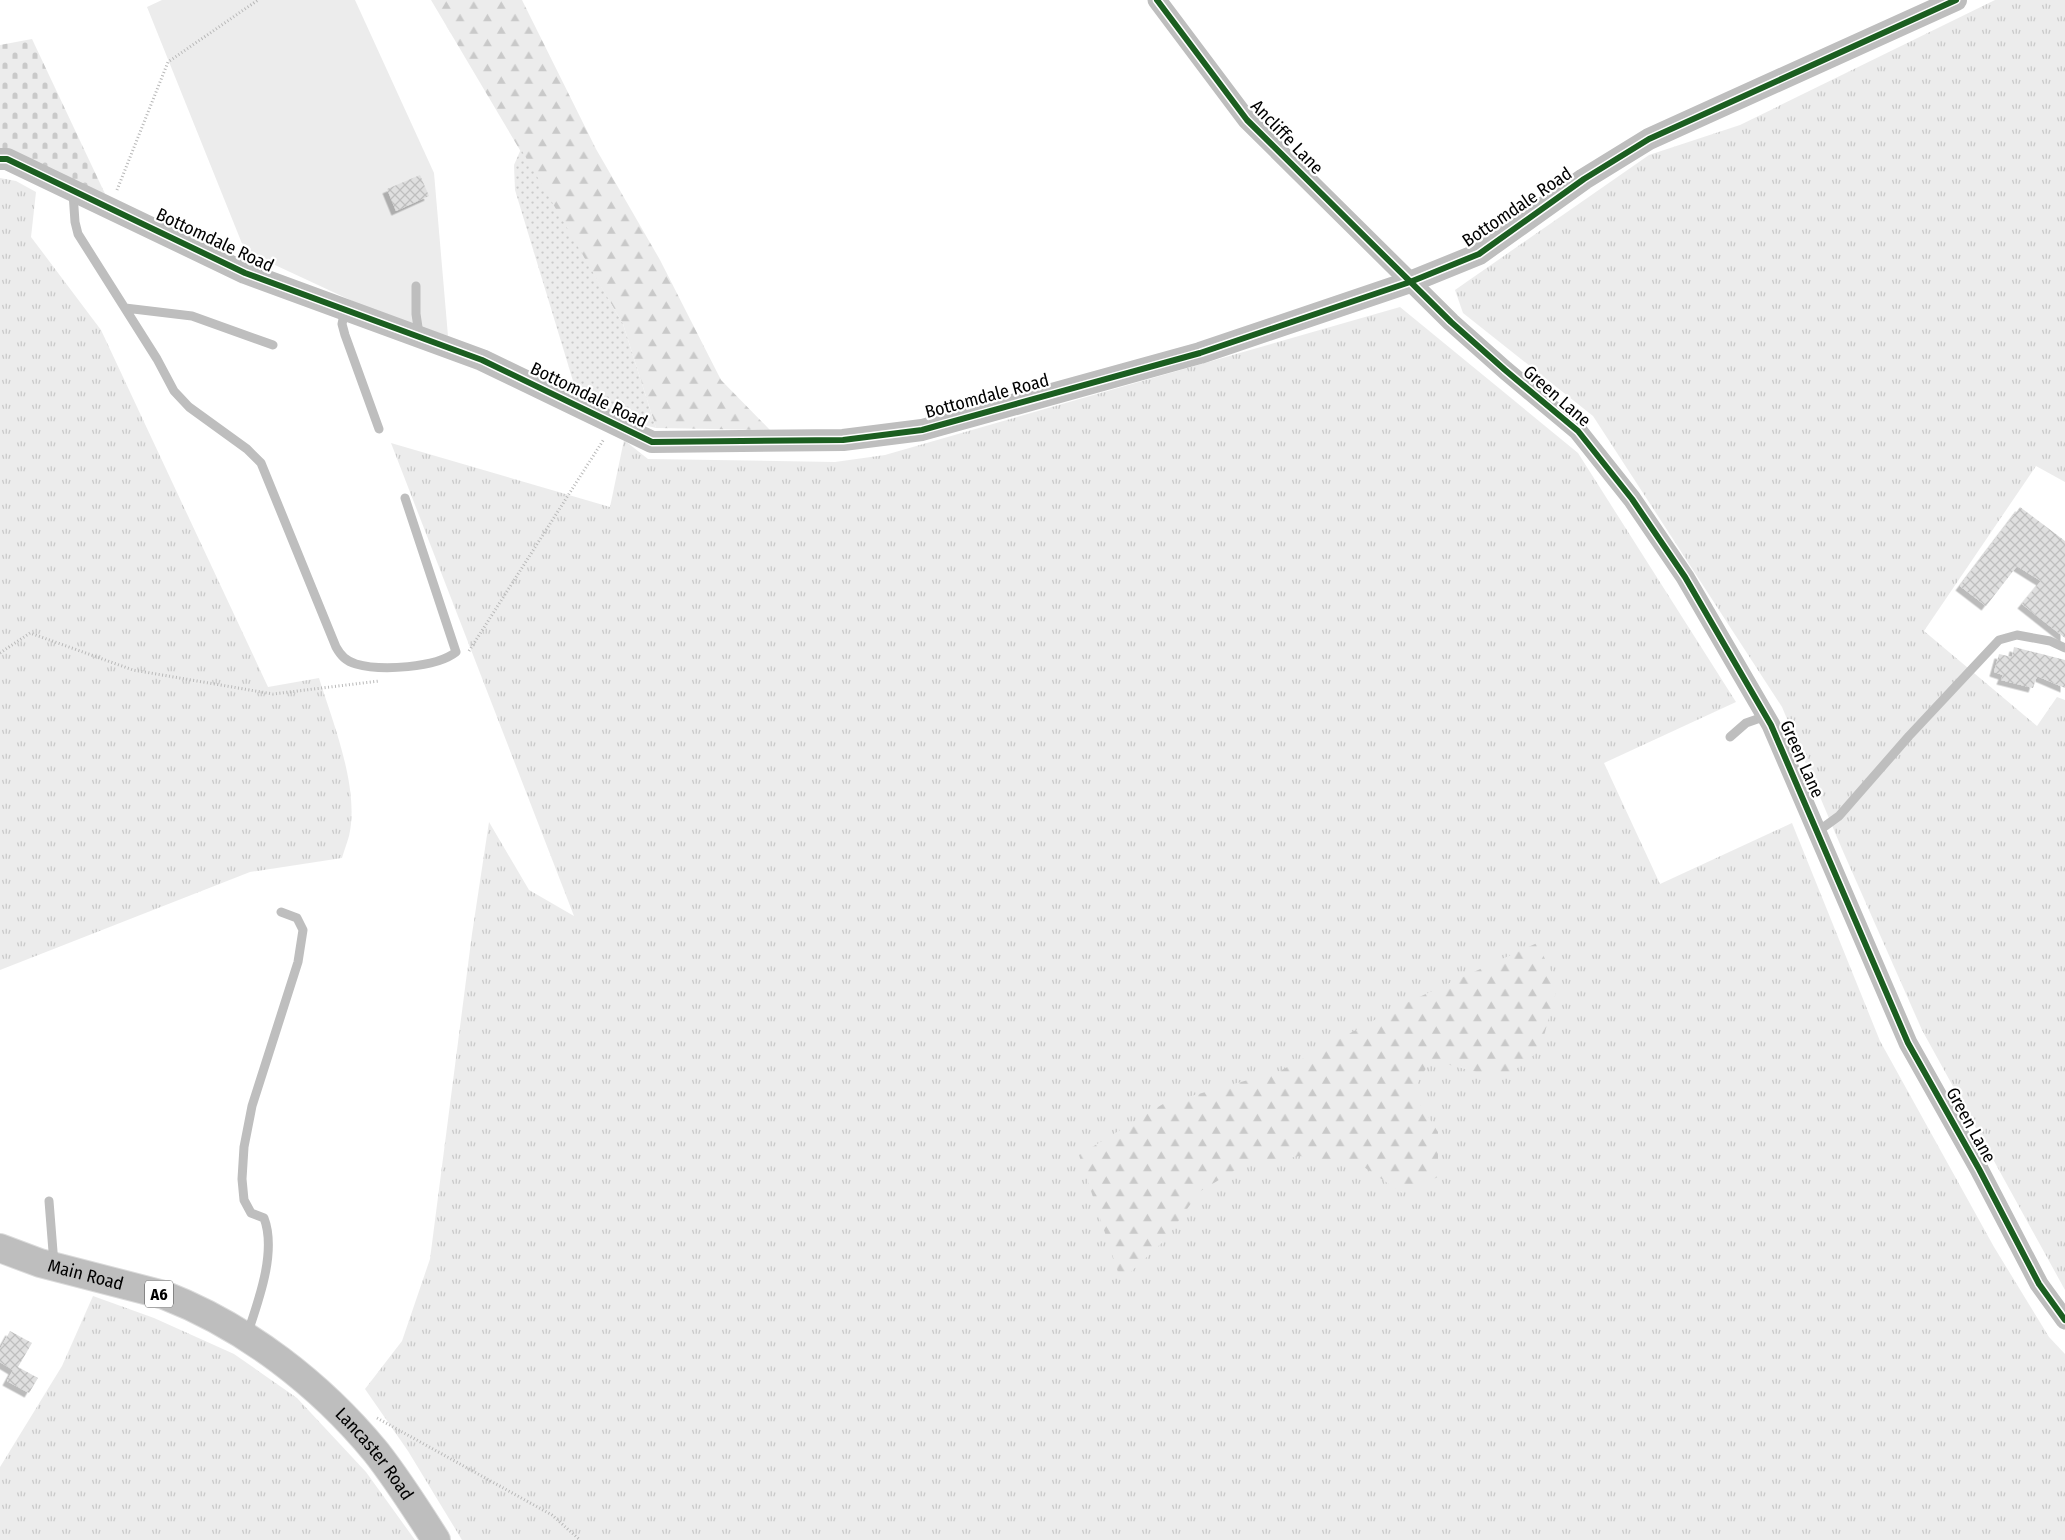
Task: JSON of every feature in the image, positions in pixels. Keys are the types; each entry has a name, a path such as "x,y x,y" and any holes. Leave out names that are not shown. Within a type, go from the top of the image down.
{"main road":[{"name":"Main Road","path":"0,1248 55,1267 164,1295 183,1302 246,1337 302,1376"},
{"name":"Lancaster Road","path":"302,1376 346,1418 376,1453 403,1489 436,1540"}],"street":[{"name":"Ancliffe Lane","path":"1157,0 1247,120 1410,282"},
{"name":"Bottomdale Road","path":"0,159 7,159 245,273 482,360 652,442 844,440 922,430 1200,354 1410,282 1479,254 1584,180 1649,139 1956,0"},
{"name":"Green Lane","path":"1410,282 1505,370 1582,436 1632,499 1685,577 1766,716 1908,1043 1979,1169 2039,1284 2065,1320"}],"lane":[{"path":"73,190 75,222 78,234 157,359 174,391 189,407 247,449 261,463 336,647 343,658 356,664 397,668 436,661 451,656 456,652 405,498"},
{"path":"416,286 416,314 419,337"},
{"path":"124,308 192,316 273,345"},
{"path":"346,310 342,324 345,335 379,429"},
{"path":"1817,832 1839,816 1909,736 1999,640 2017,635 2050,641 2065,648"},
{"path":"1730,737 1746,723 1766,716"},
{"path":"246,1337 257,1305 269,1253 268,1226 264,1218 251,1213 244,1200 242,1179 244,1147 252,1106 298,962 303,930 297,918 281,912"},
{"path":"49,1202 55,1267"}],"path":[{"path":"110,208 168,62 258,0"},
{"path":"374,1416 552,1516 580,1540"}],"green space":[{"path":"162,0 355,0 434,173 448,336 376,312 245,251 147,7"},
{"path":"431,0 522,0 596,149 660,260 721,380 770,430 656,428 623,324"},
{"path":"1995,0 2065,0 2065,482 2036,466 1924,631 2037,726 2057,697 2065,700 2065,1290 1922,1030 1782,707 1593,416 1463,313 1455,290 1649,155 1740,125"},
{"path":"32,39 107,198 0,155 0,45"},
{"path":"521,149 623,324 656,428 640,424 577,394 515,190 514,165"},
{"path":"0,178 16,181 36,192 31,237 101,330 268,687 319,678 338,735 348,777 351,818 349,836 342,858 250,872 0,970"},
{"path":"1400,307 1578,453 1736,702 1604,763 1660,884 1792,823 1880,1041 1994,1247 2049,1337 2065,1354 2065,1540 462,1540 408,1451 365,1389 402,1341 430,1259 472,934 489,822 529,890 574,916 391,443 610,507 624,440 648,459 835,462 885,455"},
{"path":"1537,943 1558,985 1540,1050 1503,1079 1431,1060 1412,1092 1438,1132 1438,1177 1402,1193 1361,1165 1300,1156 1242,1166 1199,1192 1166,1239 1121,1281 1079,1155 1163,1104 1280,1071 1404,1004"},
{"path":"93,1296 154,1318 234,1354 297,1398 366,1472 415,1540 0,1540 0,1467 62,1366"}],"building":[{"path":"420,175 429,196 396,211 387,189"},
{"path":"2020,507 2065,541 2065,638 2022,604 2041,581 2017,566 1986,606 1960,586"},
{"path":"2014,647 2065,660 2065,688 2037,676 2033,688 2001,680 2003,675 1994,672 1999,654 2012,657"},
{"path":"10,1331 32,1343 18,1367 38,1378 29,1393 7,1381 13,1370 0,1362 0,1349"}],"cycle path":[{"path":"1157,0 1247,120 1451,322 1578,431 1632,499 1685,577 1771,725 1908,1043 1979,1169 2039,1284 2065,1320"},
{"path":"0,159 7,159 245,273 482,360 652,442 843,440 922,430 1200,353 1410,282 1479,254 1584,179 1649,139 1956,0"}]}
